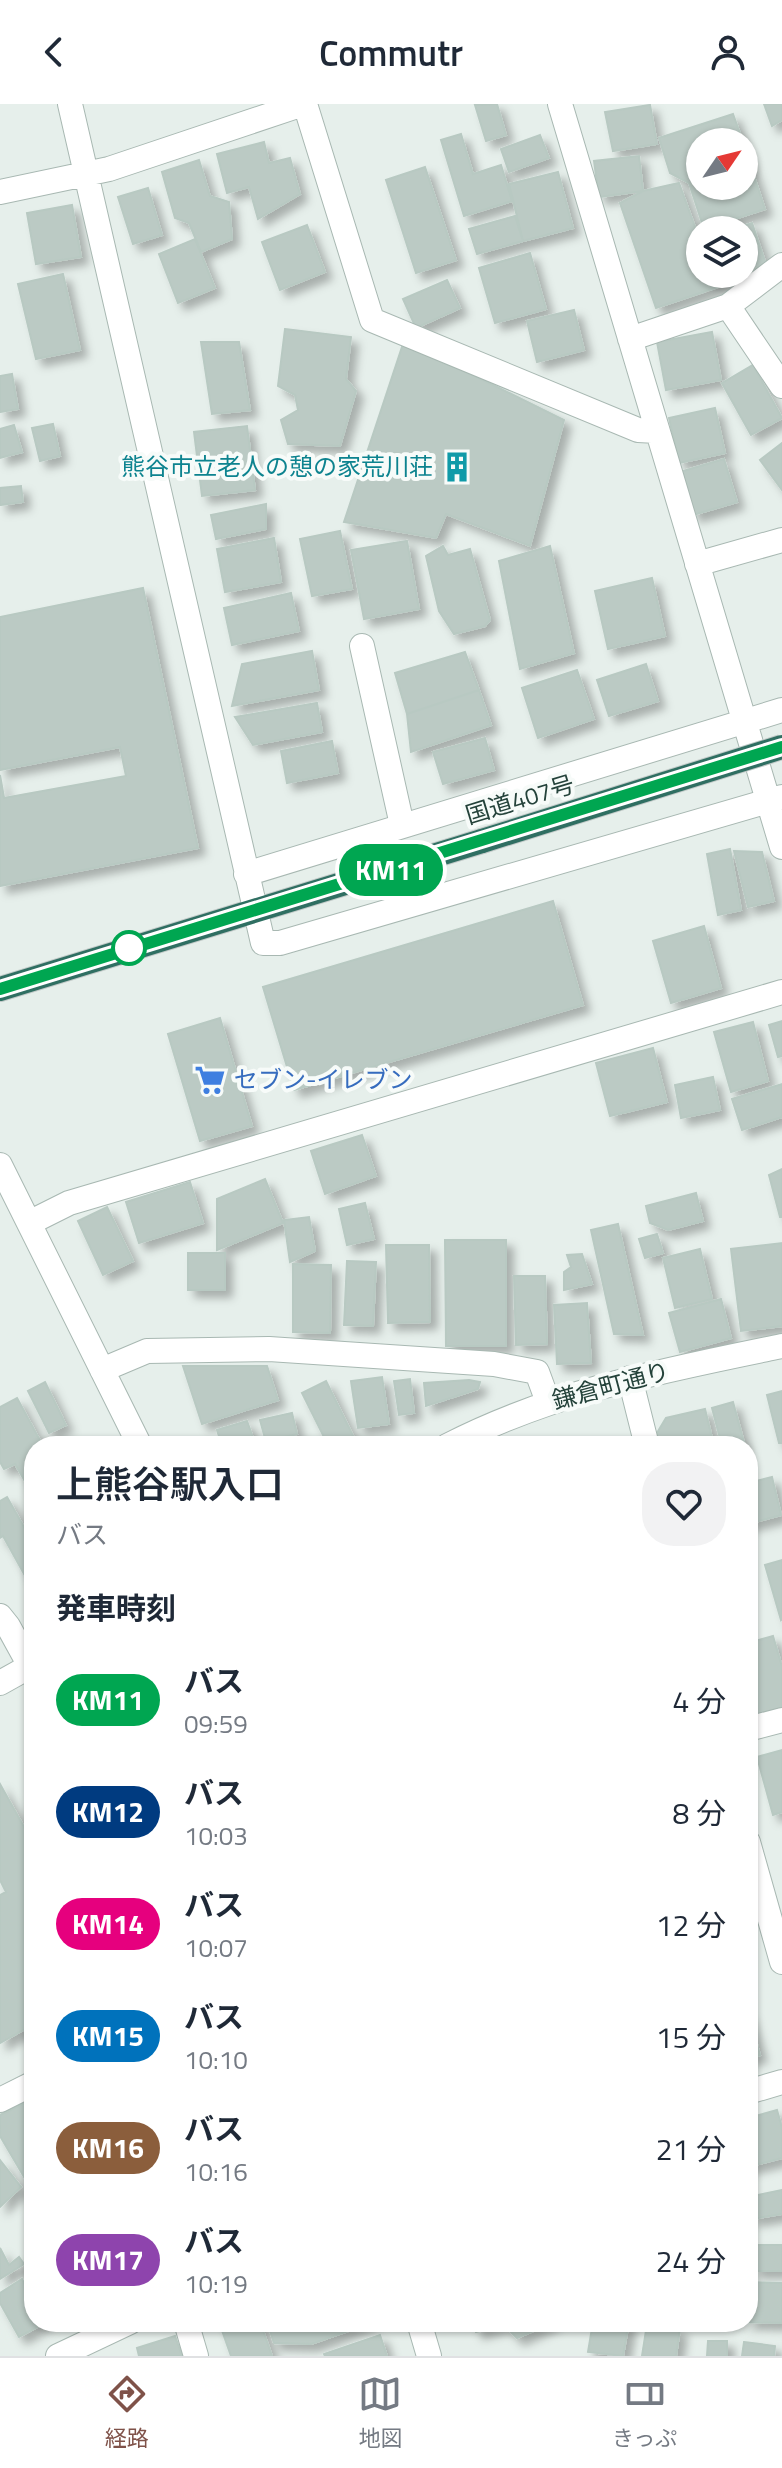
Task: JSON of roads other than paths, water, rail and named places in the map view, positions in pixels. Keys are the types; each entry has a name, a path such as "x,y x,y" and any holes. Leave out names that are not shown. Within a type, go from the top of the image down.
{"highway":[{"name":"国道407号","path":"0,989 782,747"}],"street":[{"path":"70,104 263,943 274,945 775,799"},
{"path":"0,192 109,169 304,104 372,320 638,430 657,431"},
{"path":"560,104 745,721 775,799 782,847"},
{"path":"630,339 728,306 782,265"},
{"path":"728,306 782,386"},
{"path":"697,564 782,540"},
{"path":"362,646 402,825"},
{"path":"246,874 782,710"},
{"path":"29,1223 69,1203 782,992"},
{"path":"0,1165 135,1436"},
{"name":"鎌倉町通り","path":"467,1436 548,1402 630,1378 782,1346"},
{"path":"102,1370 147,1351 194,1349 269,1349 494,1364 537,1372 548,1402"},
{"path":"630,1378 644,1436"},
{"path":"0,1616 24,1652"},
{"path":"0,1683 24,1670"},
{"path":"758,1726 782,1720"},
{"path":"758,1877 782,1962"},
{"path":"758,2089 782,2082"},
{"path":"0,2100 24,2088"},
{"path":"58,2356 109,2332"},
{"path":"189,2332 196,2356"},
{"path":"422,2332 429,2356"}],"place":[{"name":"熊谷市立老人の憩の家荒川荘","path":"457,467"},
{"name":"セブン-イレブン","path":"210,1080"}]}
